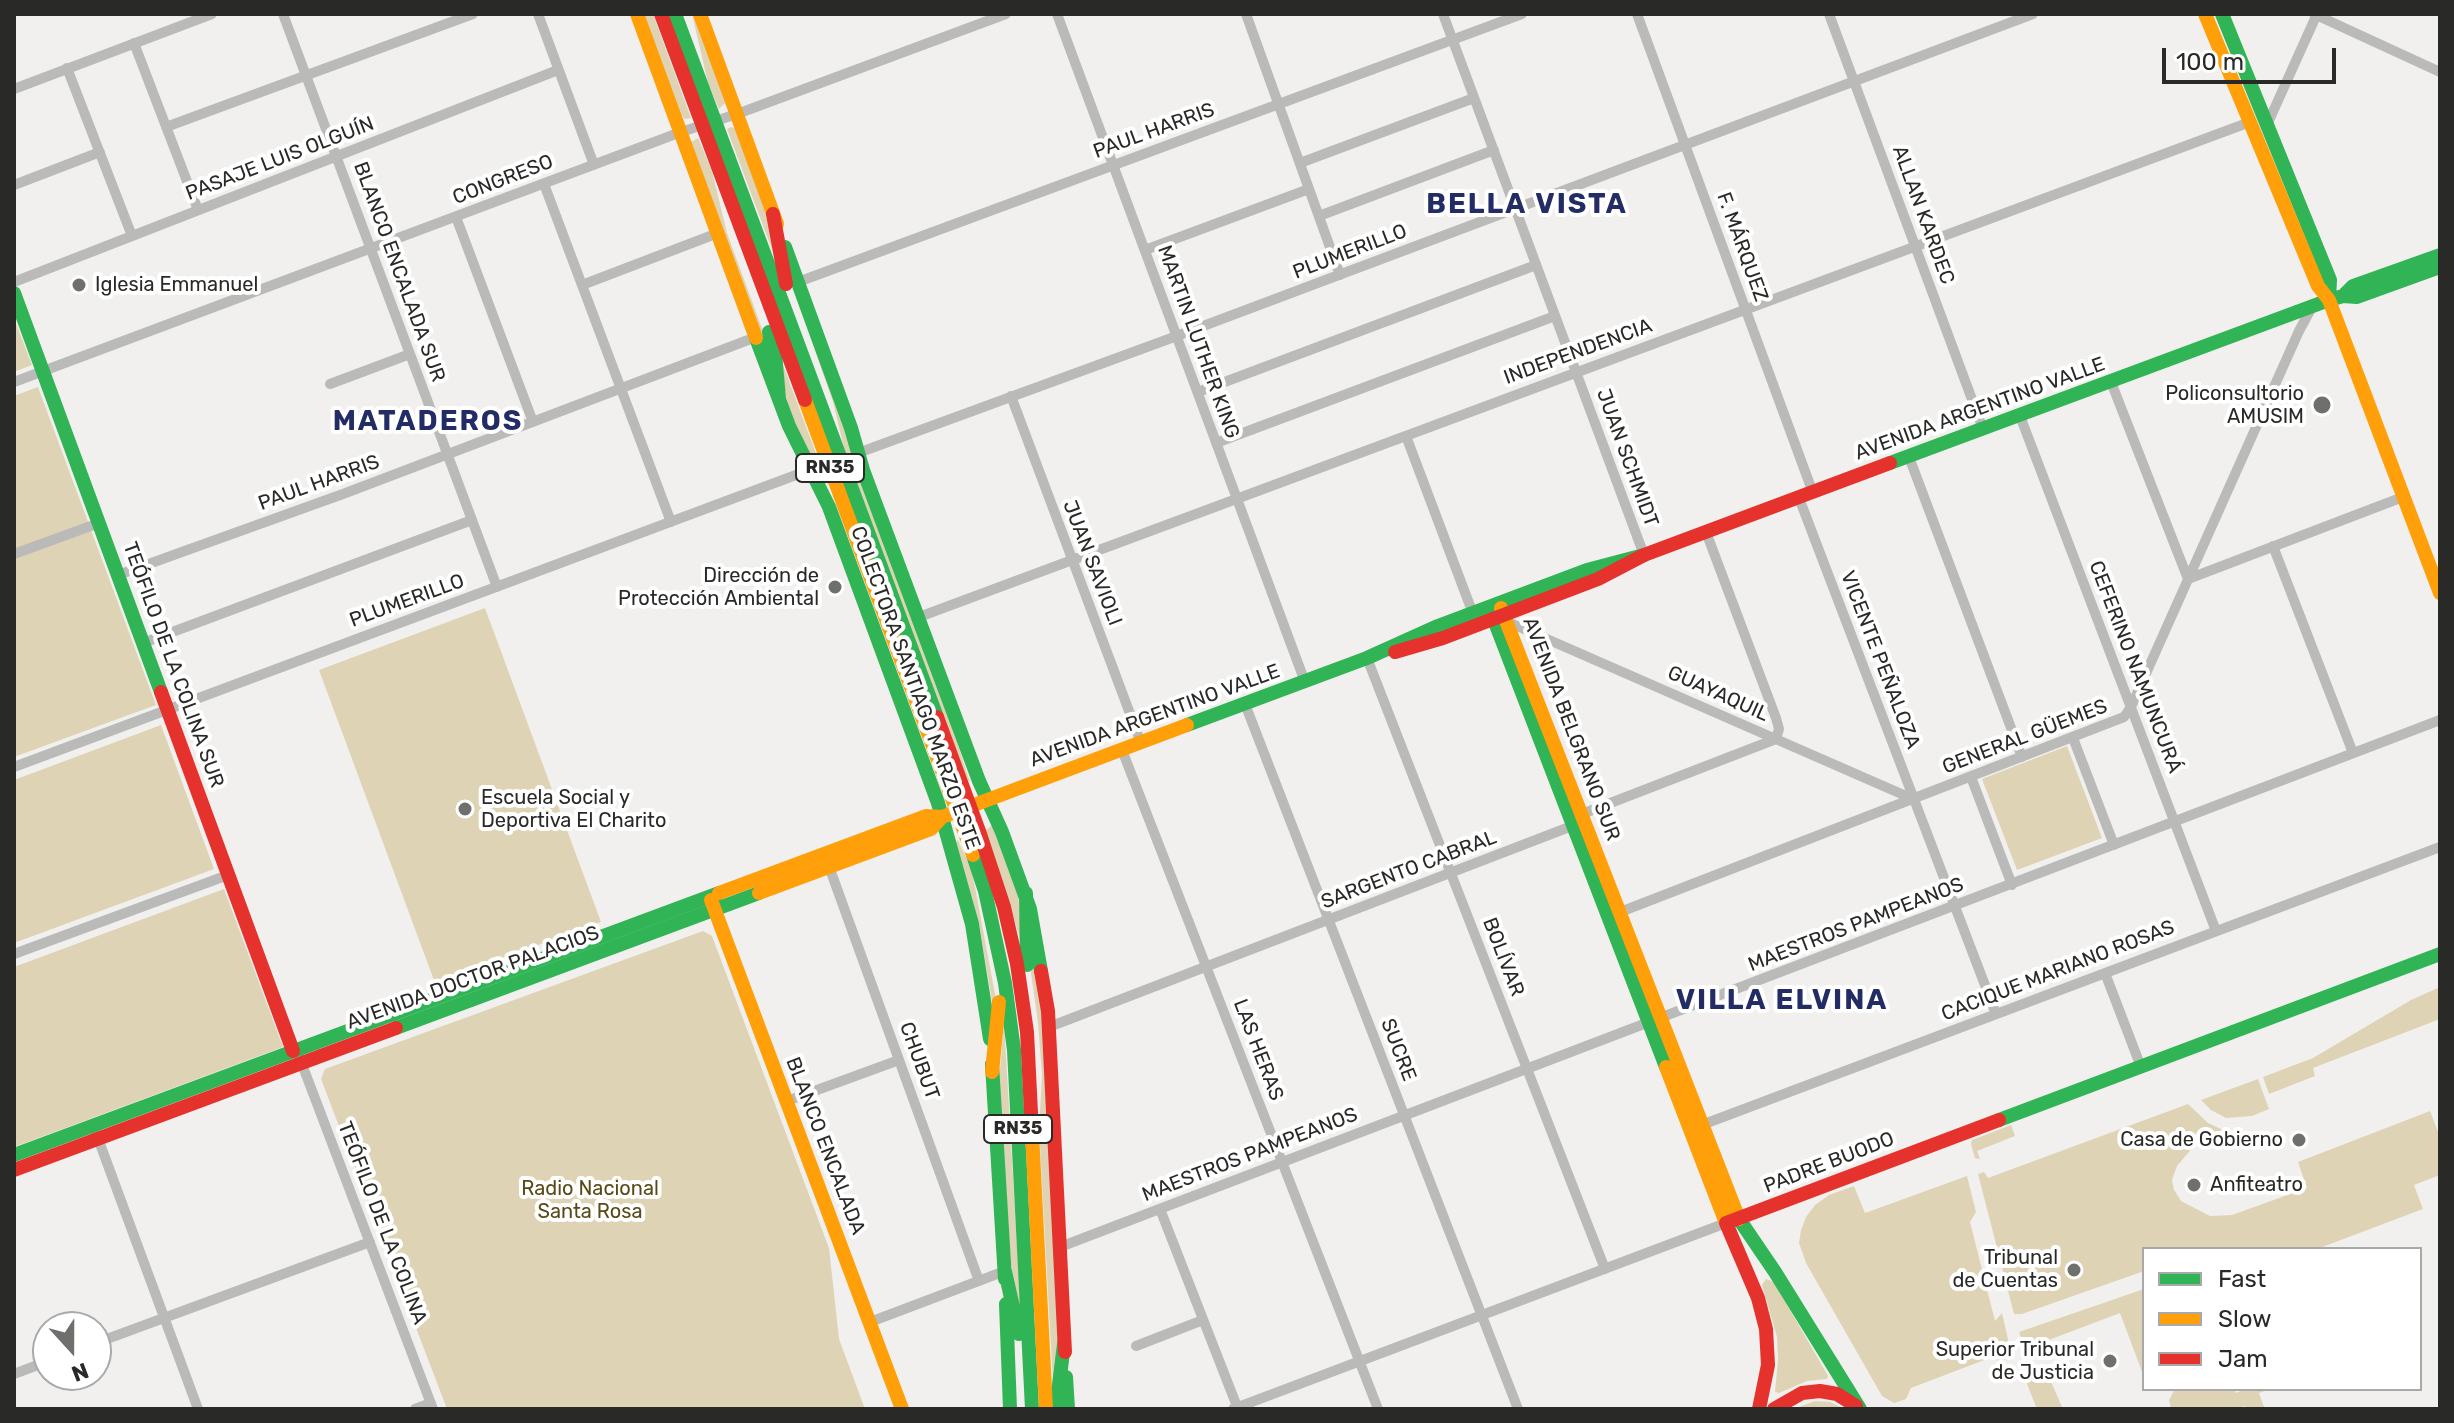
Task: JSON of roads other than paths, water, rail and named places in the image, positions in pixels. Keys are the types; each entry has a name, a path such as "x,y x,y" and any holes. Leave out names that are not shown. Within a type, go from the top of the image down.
{"main road":[{"name":"COLECTORA SANTIAGO MARZO ESTE","path":"637,14 794,439 829,507 942,817 972,924 983,987 992,1072 1010,1409"},
{"path":"687,14 700,79"},
{"name":"COLECTORA SANTIAGO MARZO ESTE","path":"700,14 858,453 1026,893 1038,942 1049,1027 1068,1409"},
{"path":"2205,14 2318,286 2336,298 2357,297 2440,267"},
{"path":"2222,14 2331,281 2403,497 2430,552 2440,593"},
{"name":"RN35","path":"665,15 700,79 722,177 964,809 999,888 1019,973 1028,1041 1046,1409"},
{"name":"RN35","path":"665,15 841,458 964,809 998,947 1012,1032 1032,1409"},
{"path":"722,177 732,233 773,344 779,398"},
{"path":"773,214 785,281 830,405 841,458"},
{"path":"2336,298 2353,286 2440,255"},
{"name":"TEÓFILO DE LA COLINA SUR","path":"14,293 298,1057"},
{"name":"AVENIDA ARGENTINO VALLE","path":"964,809 1367,658 1415,647 1475,619 1500,615 1598,579 1644,555 2336,298"},
{"name":"AVENIDA BELGRANO SUR","path":"1500,615 1582,814 1614,914 1732,1221 1764,1318 1768,1354 1765,1409"},
{"name":"AVENIDA BELGRANO SUR","path":"1500,615 1572,826 1614,914"},
{"name":"AVENIDA DOCTOR PALACIOS","path":"14,1155 95,1132 827,860 931,829 942,817 964,809"},
{"path":"973,854 999,999 992,1072"},
{"path":"1026,893 1026,961 1040,1076 1033,1139"},
{"name":"BLANCO ENCALADA","path":"712,903 902,1409"},
{"name":"PADRE BUODO","path":"1732,1221 2440,954"},
{"name":"AVENIDA DOCTOR PALACIOS","path":"14,1170 95,1132"},
{"name":"AVENIDA BELGRANO SUR","path":"1732,1221 1779,1278 1860,1409"},
{"path":"1005,1271 1019,1331 1024,1409"},
{"path":"1056,1409 1064,1344"},
{"name":"AVENIDA BELGRANO SUR","path":"1759,1409 1765,1388"},
{"path":"1779,1407 1811,1391 1828,1391 1845,1397 1860,1409"}],"street":[{"path":"14,89 212,14"},
{"name":"BLANCO ENCALADA SUR","path":"283,14 497,587"},
{"path":"166,127 473,14"},
{"path":"538,14 594,165"},
{"name":"CONGRESO","path":"14,382 681,132 1006,14"},
{"name":"MARTIN LUTHER KING","path":"1057,14 1305,682"},
{"path":"1246,14 1340,275"},
{"name":"JUAN SCHMIDT","path":"1443,14 1644,555"},
{"name":"PAUL HARRIS","path":"798,282 1522,14"},
{"name":"F. MÁRQUEZ","path":"1637,14 1746,309 1806,495"},
{"name":"ALLAN KARDEC","path":"1829,14 1983,429"},
{"name":"PLUMERILLO","path":"858,453 1685,145 2011,18 2033,14"},
{"path":"2267,125 2316,14 2440,72"},
{"path":"134,43 198,210"},
{"path":"67,68 132,236"},
{"name":"PASAJE LUIS OLGUÍN","path":"14,282 558,70"},
{"path":"1300,163 1474,98"},
{"name":"INDEPENDENCIA","path":"919,617 2250,122"},
{"path":"1319,216 1494,150"},
{"path":"14,185 100,152"},
{"path":"544,184 671,522"},
{"path":"1145,250 1309,189"},
{"path":"456,217 533,422"},
{"path":"582,285 718,233"},
{"path":"1198,392 1536,265"},
{"name":"GENERAL GÜEMES","path":"1614,914 2126,715 2312,307"},
{"path":"1216,443 1555,316"},
{"name":"PAUL HARRIS","path":"118,575 756,337"},
{"path":"330,384 410,354"},
{"path":"2111,382 2188,579 2403,497"},
{"name":"JUAN SAVIOLI","path":"1011,396 1141,743"},
{"name":"CEFERINO NAMUNCURÁ","path":"2020,416 2216,931"},
{"path":"1406,436 1475,619"},
{"path":"1909,457 2022,757"},
{"name":"PLUMERILLO","path":"14,767 812,469"},
{"name":"VICENTE PEÑALOZA","path":"1806,495 1913,799 1996,1014"},
{"path":"143,643 472,520"},
{"path":"14,554 99,523"},
{"path":"1706,532 1776,718 1779,729 1776,739"},
{"path":"2273,546 2353,753"},
{"name":"GUAYAQUIL","path":"1500,615 1913,799"},
{"name":"BOLÍVAR","path":"1367,658 1605,1269"},
{"name":"SUCRE","path":"1245,704 1518,1409"},
{"name":"MAESTROS PAMPEANOS","path":"1060,1247 2440,720"},
{"path":"2073,738 2114,845"},
{"name":"SARGENTO CABRAL","path":"1049,1027 1572,826 1582,814 1776,739"},
{"name":"LAS HERAS","path":"1122,750 1378,1409"},
{"path":"1971,777 2012,885"},
{"name":"CACIQUE MARIANO ROSAS","path":"1696,1127 2440,847"},
{"name":"CHUBUT","path":"827,860 979,1281"},
{"path":"14,954 228,875"},
{"path":"2105,973 2141,1067"},
{"name":"TEÓFILO DE LA COLINA","path":"298,1057 432,1406"},
{"path":"787,1101 899,1060"},
{"path":"95,1132 198,1409"},
{"path":"1160,1209 1236,1408"},
{"name":"PADRE BUODO","path":"1236,1408 1732,1221"},
{"path":"112,1337 370,1242"},
{"path":"870,1322 1005,1271"},
{"path":"1136,1346 1203,1320"},
{"path":"415,1409 432,1406"}],"place":[{"name":"Iglesia Emmanuel","path":"79,285"},
{"name":"Policonsultorio AMUSIM","path":"2322,405"},
{"name":"Dirección de Protección Ambiental","path":"835,587"},
{"name":"Escuela Social y Deportiva El Charito","path":"465,809"},
{"name":"Casa de Gobierno","path":"2299,1140"},
{"name":"Anfiteatro","path":"2194,1185"},
{"name":"Tribunal de Cuentas","path":"2074,1270"},
{"name":"Superior Tribunal de Justicia","path":"2110,1361"}],"district":[{"name":"BELLA VISTA","path":"1527,205"},
{"name":"MATADEROS","path":"428,422"},
{"name":"VILLA ELVINA","path":"1782,1001"}],"park label":[{"name":"Radio Nacional Santa Rosa","path":"590,1200"}]}
